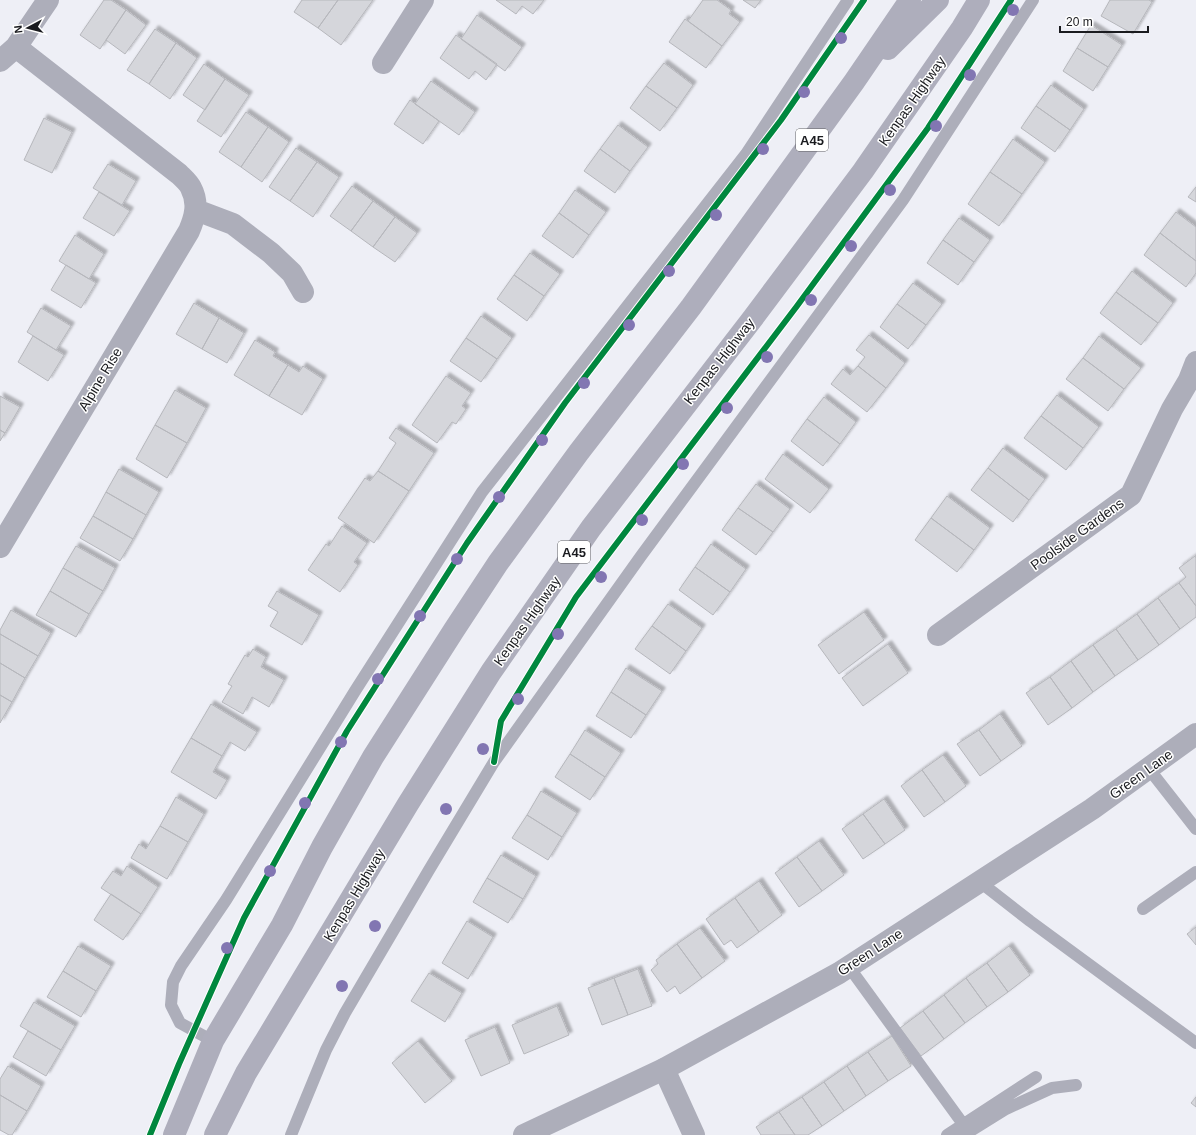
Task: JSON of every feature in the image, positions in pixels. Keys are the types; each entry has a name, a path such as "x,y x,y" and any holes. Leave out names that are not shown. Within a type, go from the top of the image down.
{"highway":[{"name":"A45","path":"174,1135 213,1041 282,925 322,847 373,757 454,630 498,564 583,446 691,307 854,82 910,0"},
{"path":"854,82 938,0"},
{"name":"Kenpas Highway","path":"215,1135 250,1066 404,811 491,672 591,528 864,171 962,28 979,0"}],"street":[{"path":"8,54 48,0"},
{"path":"383,63 423,0"},
{"name":"Alpine Rise","path":"0,547 189,231 194,220 196,210 195,198 191,187 179,174 8,54"},
{"path":"196,210 233,224 272,254 292,274 303,292"},
{"name":"Poolside Gardens","path":"938,635 1131,495 1172,409 1194,377"},
{"name":"Green Lane","path":"524,1135 664,1069 849,967 1092,809 1196,734"},
{"path":"664,1069 694,1135"}],"lane":[{"path":"213,1041 180,1023 171,1005 173,982 181,966 226,900 359,685 482,492 746,154 848,0"},
{"path":"291,1135 326,1050 345,1013 494,762 641,556 903,200 1033,0"},
{"path":"1148,769 1196,829"},
{"path":"1143,910 1196,872"},
{"path":"980,882 1196,1043"},
{"path":"849,967 964,1129"},
{"path":"964,1129 1036,1077"},
{"path":"947,1135 964,1129 1052,1088 1076,1085"}],"building":[{"path":"104,0 111,0 126,10 100,49 80,35"},
{"path":"302,0 338,0 318,28 294,12"},
{"path":"338,0 373,0 341,45 318,28"},
{"path":"496,0 544,0 533,14 522,6 516,14"},
{"path":"703,0 717,0 731,10 729,14 740,22 722,46 688,21"},
{"path":"743,0 761,0 755,8"},
{"path":"1110,0 1149,0 1152,2 1133,34 1101,16"},
{"path":"126,10 146,25 125,54 106,40"},
{"path":"477,15 522,47 505,71 461,39"},
{"path":"685,19 722,46 706,68 669,42"},
{"path":"1091,25 1122,45 1108,67 1077,48"},
{"path":"155,29 176,43 149,84 127,70"},
{"path":"456,35 497,64 486,80 475,71 469,79 440,58"},
{"path":"176,43 197,58 170,99 149,84"},
{"path":"1077,48 1108,67 1093,91 1063,71"},
{"path":"664,63 693,85 677,108 646,86"},
{"path":"204,64 225,79 205,110 183,95"},
{"path":"225,79 249,95 221,137 197,121"},
{"path":"431,81 475,112 459,135 415,104"},
{"path":"1051,85 1084,109 1070,130 1036,106"},
{"path":"646,86 677,108 660,131 630,108"},
{"path":"410,100 439,121 423,144 394,124"},
{"path":"1036,106 1070,130 1055,152 1021,128"},
{"path":"246,112 268,127 241,167 219,152"},
{"path":"44,118 72,132 52,173 24,160"},
{"path":"618,125 648,147 630,171 600,149"},
{"path":"268,127 289,142 262,182 241,167"},
{"path":"1013,139 1045,162 1022,194 990,172"},
{"path":"296,148 317,162 290,201 269,187"},
{"path":"600,149 630,171 615,193 584,171"},
{"path":"317,162 339,177 313,217 290,201"},
{"path":"108,164 136,181 122,205 93,188"},
{"path":"990,172 1022,194 999,226 968,204"},
{"path":"352,186 373,201 351,231 330,216"},
{"path":"1196,187 1196,202 1188,197"},
{"path":"575,190 606,212 589,235 559,213"},
{"path":"99,192 130,211 114,236 83,218"},
{"path":"373,201 395,217 373,247 351,231"},
{"path":"1176,212 1196,227 1196,261 1160,233"},
{"path":"559,213 589,235 573,258 542,236"},
{"path":"395,217 417,233 395,262 373,247"},
{"path":"959,218 990,240 974,262 943,240"},
{"path":"1160,233 1196,261 1196,273 1186,287 1144,255"},
{"path":"75,235 104,254 89,279 59,261"},
{"path":"943,240 974,262 958,285 927,263"},
{"path":"530,253 560,274 544,296 514,275"},
{"path":"66,265 96,283 81,308 51,290"},
{"path":"1132,271 1173,303 1158,323 1116,292"},
{"path":"514,275 544,296 527,321 497,299"},
{"path":"913,283 942,304 926,325 897,304"},
{"path":"1116,292 1158,323 1141,345 1100,313"},
{"path":"194,303 219,318 202,349 176,334"},
{"path":"897,304 926,325 908,349 880,327"},
{"path":"41,308 71,326 56,350 27,332"},
{"path":"481,316 512,338 497,359 466,338"},
{"path":"219,318 244,333 227,363 202,349"},
{"path":"869,335 905,363 886,388 858,366 865,357 856,350"},
{"path":"33,336 64,355 48,381 18,362"},
{"path":"1099,336 1141,368 1124,389 1083,358"},
{"path":"466,338 497,359 481,382 450,361"},
{"path":"255,340 275,352 273,356 288,365 269,396 234,375"},
{"path":"1083,358 1124,389 1108,411 1066,379"},
{"path":"288,365 299,372 303,366 323,379 302,415 269,396"},
{"path":"858,366 886,388 867,412 831,384 843,369 850,375"},
{"path":"446,376 471,393 462,406 466,409 456,424 452,422 437,443 412,425"},
{"path":"175,390 206,408 187,443 155,425"},
{"path":"1057,395 1099,427 1083,448 1041,416"},
{"path":"0,396 20,407 5,433 0,430"},
{"path":"824,397 856,422 840,444 807,419"},
{"path":"1041,416 1083,448 1066,470 1024,438"},
{"path":"807,419 840,444 823,466 791,441"},
{"path":"155,425 187,443 167,478 136,459"},
{"path":"396,428 434,453 409,491 378,471 396,443 389,438"},
{"path":"0,430 5,433 0,441"},
{"path":"1003,448 1045,479 1029,500 988,468"},
{"path":"783,454 829,489 810,513 765,479"},
{"path":"988,468 1029,500 1013,522 971,490"},
{"path":"119,469 159,492 146,515 106,492"},
{"path":"378,471 409,491 374,543 338,518 365,478 370,481"},
{"path":"756,484 790,509 773,532 738,508"},
{"path":"106,492 146,515 133,539 93,516"},
{"path":"947,496 990,528 974,550 931,518"},
{"path":"738,508 773,532 756,555 722,530"},
{"path":"93,516 133,539 120,561 80,538"},
{"path":"931,518 974,550 957,572 915,540"},
{"path":"342,526 367,543 354,562 358,565 340,592 308,570 326,544 329,546"},
{"path":"711,544 746,569 730,592 695,567"},
{"path":"76,546 115,568 103,591 63,568"},
{"path":"1195,556 1196,606 1179,583 1186,577 1179,568"},
{"path":"695,567 730,592 713,615 679,590"},
{"path":"63,568 103,591 89,614 50,591"},
{"path":"1179,583 1196,606 1196,617 1180,629 1158,598"},
{"path":"50,591 89,614 76,637 36,615"},
{"path":"277,591 319,615 302,645 270,626 278,612 268,606"},
{"path":"1158,598 1180,629 1159,645 1137,614"},
{"path":"668,604 702,628 686,651 652,626"},
{"path":"11,610 51,633 38,656 0,634 0,630"},
{"path":"864,612 884,640 839,674 818,645"},
{"path":"1137,614 1159,645 1138,660 1116,629"},
{"path":"652,626 686,651 670,674 635,649"},
{"path":"1116,629 1138,660 1115,676 1093,645"},
{"path":"0,634 38,656 25,678 0,663"},
{"path":"888,644 908,673 863,706 842,678"},
{"path":"1093,645 1115,676 1093,692 1071,661"},
{"path":"253,649 266,657 261,667 284,680 269,707 252,697 243,714 222,702 232,686 228,684 245,655 248,657"},
{"path":"1071,661 1093,692 1072,708 1050,677"},
{"path":"0,663 25,678 12,702 0,695"},
{"path":"626,668 662,691 646,715 611,692"},
{"path":"1050,677 1072,708 1048,725 1026,693"},
{"path":"611,692 646,715 631,738 596,716"},
{"path":"0,695 12,702 0,723"},
{"path":"211,704 257,732 245,751 230,742 222,756 191,738"},
{"path":"1000,714 1022,746 1001,761 979,730"},
{"path":"585,730 621,753 605,777 570,754"},
{"path":"979,730 1001,761 980,776 957,744"},
{"path":"191,738 222,756 213,772 227,780 216,799 171,772"},
{"path":"570,754 605,777 590,800 555,777"},
{"path":"943,755 966,786 945,802 922,770"},
{"path":"922,770 945,802 924,817 901,786"},
{"path":"541,791 577,813 562,837 527,815"},
{"path":"176,797 204,814 188,842 160,826"},
{"path":"884,799 905,830 885,844 863,814"},
{"path":"863,814 885,844 863,859 842,829"},
{"path":"527,815 562,837 548,860 512,838"},
{"path":"160,826 188,842 167,879 131,858 139,844 146,849"},
{"path":"819,841 844,875 822,891 797,857"},
{"path":"501,855 536,876 523,899 487,878"},
{"path":"797,857 822,891 799,907 775,873"},
{"path":"127,866 158,887 141,914 101,888 113,871 121,876"},
{"path":"487,878 523,899 508,923 473,902"},
{"path":"759,881 782,915 759,932 735,898"},
{"path":"111,894 141,914 123,940 94,920"},
{"path":"735,898 759,932 737,948 731,940 724,945 706,919"},
{"path":"467,921 493,937 468,979 442,963"},
{"path":"1196,927 1196,945 1187,934"},
{"path":"700,928 725,961 702,978 677,944"},
{"path":"677,944 702,978 680,994 675,986 667,992 651,970 658,964 656,960"},
{"path":"78,946 111,966 96,991 63,971"},
{"path":"1009,946 1030,975 1008,992 987,963"},
{"path":"987,963 1008,992 987,1007 966,978"},
{"path":"638,969 652,1006 628,1015 614,978"},
{"path":"63,971 96,991 81,1017 47,997"},
{"path":"429,973 462,993 445,1022 411,1001"},
{"path":"614,978 628,1015 602,1025 588,988"},
{"path":"966,978 987,1007 965,1023 944,995"},
{"path":"944,995 965,1023 944,1039 923,1011"},
{"path":"34,1002 75,1026 61,1050 20,1026"},
{"path":"557,1006 569,1035 524,1054 512,1025"},
{"path":"923,1011 944,1039 921,1056 900,1028"},
{"path":"495,1027 510,1063 481,1076 465,1040"},
{"path":"28,1031 61,1050 46,1076 13,1057"},
{"path":"892,1036 911,1066 888,1081 868,1052"},
{"path":"418,1041 452,1081 425,1103 392,1063"},
{"path":"868,1052 888,1081 866,1096 847,1066"},
{"path":"8,1066 41,1086 27,1111 0,1095 0,1079"},
{"path":"847,1066 866,1096 844,1111 824,1082"},
{"path":"824,1082 844,1111 822,1126 802,1097"},
{"path":"0,1095 27,1111 12,1135 0,1130"},
{"path":"802,1097 822,1126 808,1135 795,1135 779,1112"},
{"path":"1196,1097 1196,1107 1191,1103"},
{"path":"779,1112 795,1135 761,1135 756,1127"}],"cycle path":[{"path":"150,1135 179,1064 244,918 347,731 467,543 565,403 781,120 864,0"},
{"path":"494,762 501,721 576,597 797,306 928,128 1011,0"}]}
